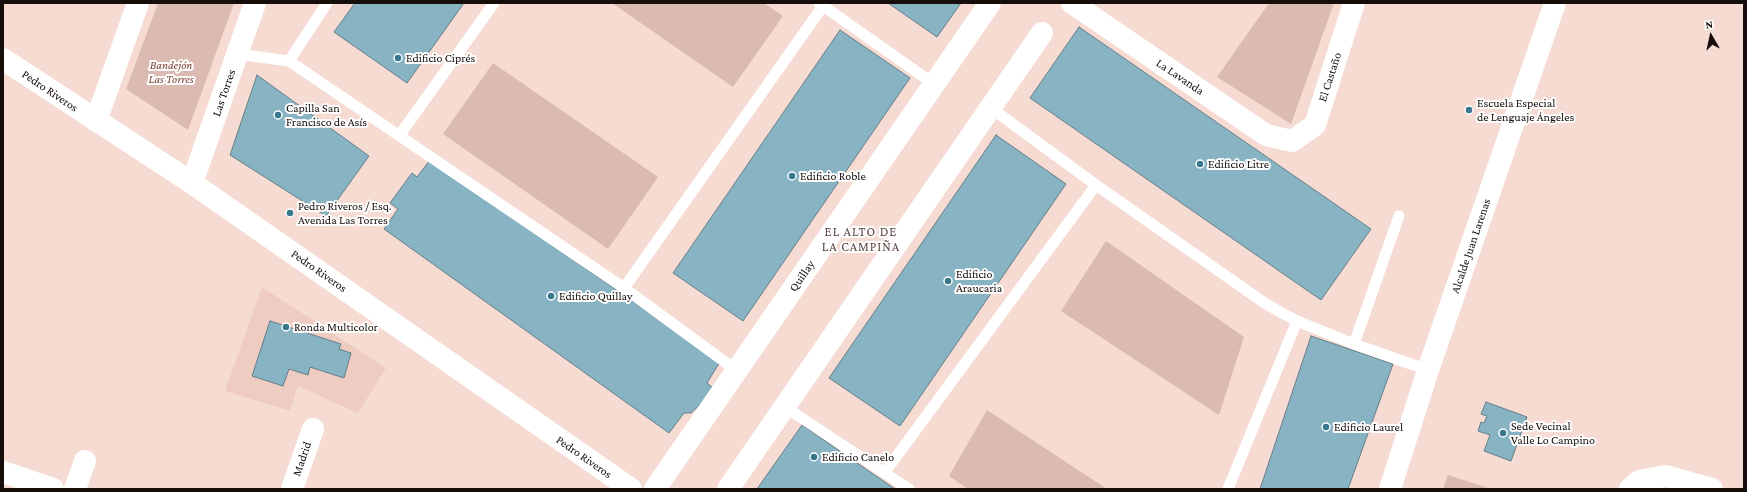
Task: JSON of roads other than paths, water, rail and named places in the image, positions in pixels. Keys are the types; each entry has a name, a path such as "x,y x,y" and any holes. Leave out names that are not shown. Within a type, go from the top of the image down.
{"street":[{"path":"96,121 138,3"},
{"name":"Las Torres","path":"192,183 255,3"},
{"name":"Quillay","path":"655,489 990,3"},
{"name":"La Lavanda","path":"1072,3 1266,136 1292,141"},
{"name":"El Castaño","path":"1292,141 1315,125 1354,3"},
{"name":"Alcalde Juan Larenas","path":"1390,489 1428,370 1555,3"},
{"path":"728,489 1042,33"},
{"name":"Pedro Riveros","path":"3,59 192,183 630,489"},
{"name":"Madrid","path":"292,489 312,429"},
{"path":"75,489 84,461"},
{"path":"3,472 53,489"},
{"path":"1630,489 1639,481 1666,476 1712,489"}],"lane":[{"path":"289,60 327,3"},
{"path":"399,136 494,3"},
{"path":"624,288 821,5 934,84"},
{"path":"237,54 289,60 624,288 736,370"},
{"path":"990,108 1096,185 1266,304 1297,321 1354,344 1428,370"},
{"path":"885,472 1096,185"},
{"path":"1354,344 1399,216"},
{"path":"1228,489 1297,321"},
{"path":"785,407 909,489"}],"place":[{"name":"Edificio Ciprés","path":"398,58"},
{"name":"Escuela Especial de Lenguaje Ángeles","path":"1469,110"},
{"name":"Capilla San Francisco de Asís","path":"278,115"},
{"name":"Edificio Litre","path":"1200,164"},
{"name":"Edificio Roble","path":"792,176"},
{"name":"Pedro Riveros / Esq. Avenida Las Torres","path":"290,213"},
{"name":"Edificio Araucaria","path":"948,281"},
{"name":"Edificio Quillay","path":"551,296"},
{"name":"Ronda Multicolor","path":"286,327"},
{"name":"Edificio Laurel","path":"1326,427"},
{"name":"Sede Vecinal Valle Lo Campino","path":"1503,433"},
{"name":"Edificio Canelo","path":"814,457"}],"district":[{"name":"EL ALTO DE LA CAMPIÑA","path":"861,240"}],"park label":[{"name":"Bandejón Las Torres","path":"171,72"}]}
